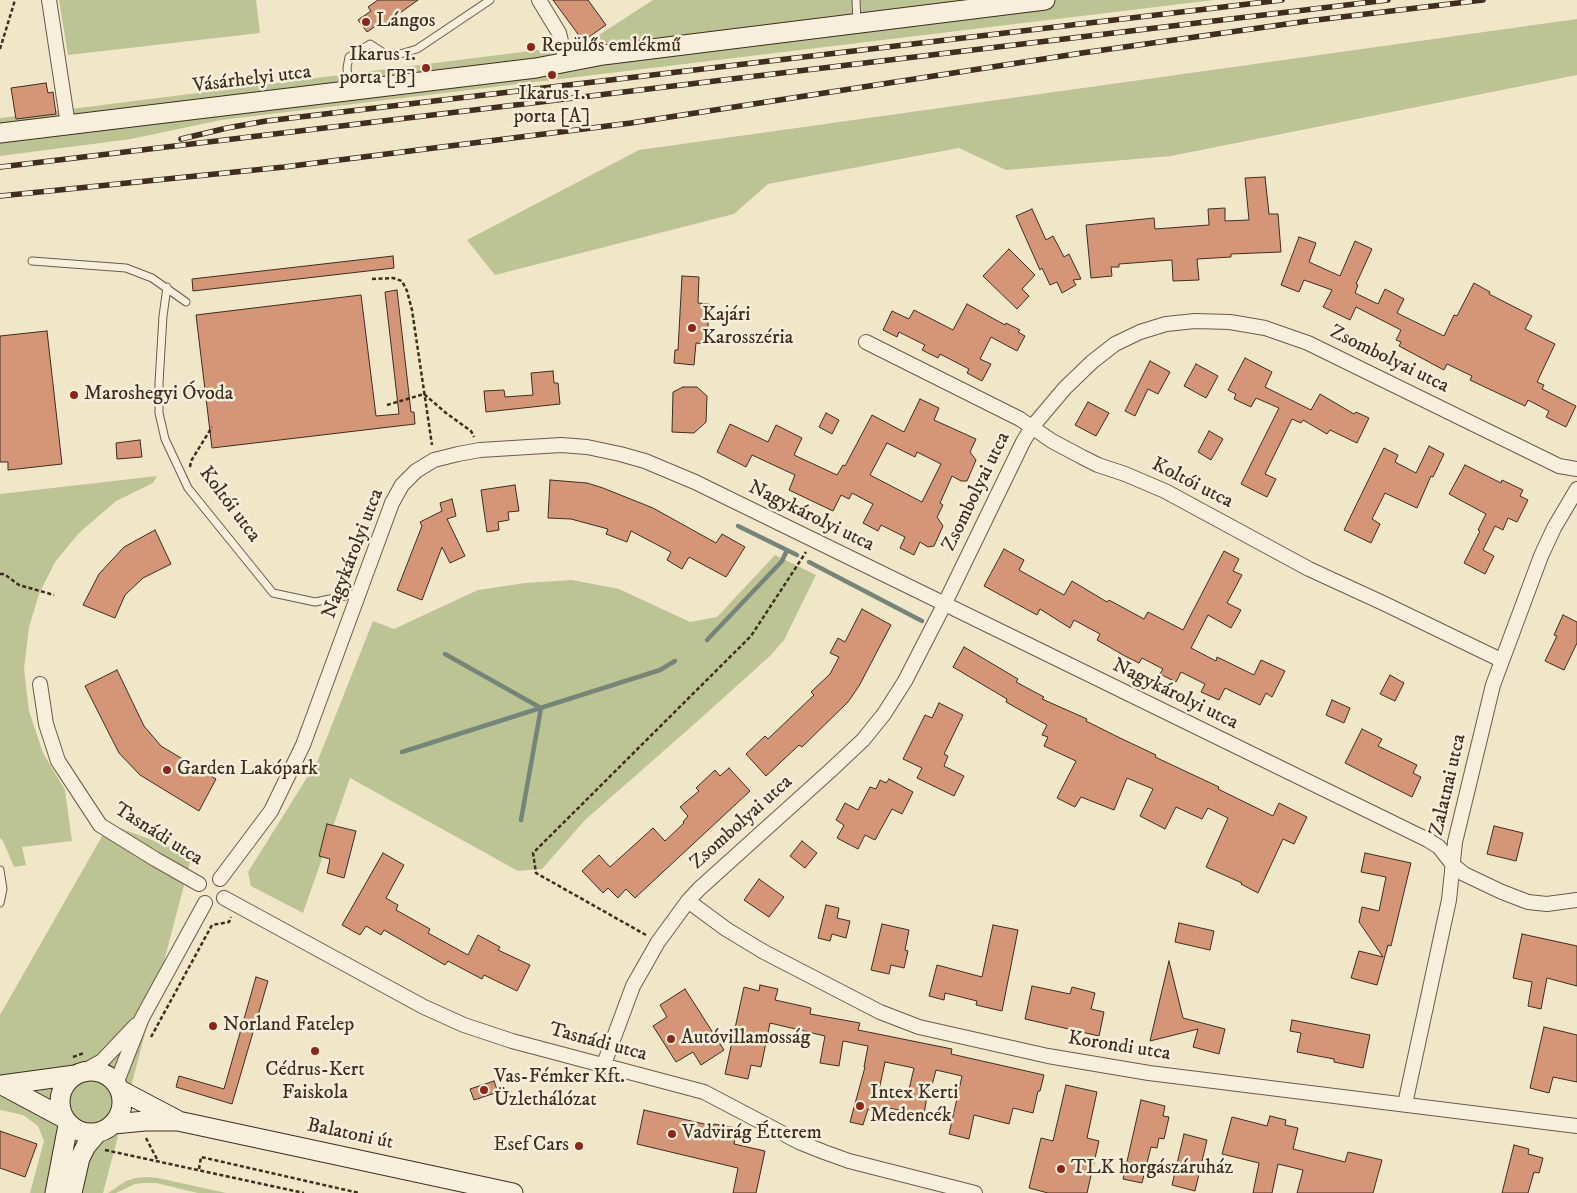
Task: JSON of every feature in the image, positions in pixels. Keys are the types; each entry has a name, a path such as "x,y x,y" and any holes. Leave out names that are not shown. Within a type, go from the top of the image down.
{"street":[{"path":"49,0 68,125"},
{"path":"539,0 559,33 566,62"},
{"name":"Vásárhelyi utca","path":"0,133 536,68 603,55 857,23 966,5 1045,0"},
{"name":"Zsombolyai utca","path":"604,1064 633,986 658,942 688,901 863,740 884,714 906,681 1032,427 1092,362 1115,344 1140,332 1166,324 1195,321 1230,322 1265,328 1308,343 1559,466 1577,469"},
{"name":"Koltói utca","path":"866,342 1020,419 1082,458 1165,491 1309,570 1383,603 1501,660"},
{"name":"Nagykárolyi utca","path":"220,879 271,810 303,746 392,503 402,485 416,470 434,460 480,450 561,445 587,447 620,454 645,461 695,482 1428,840 1439,847 1453,865 1464,874 1502,892 1528,902 1546,904 1577,900"},
{"name":"Zalatnai utca","path":"1405,1104 1449,900 1458,833 1493,685 1541,556 1554,528 1577,489"},
{"name":"Tasnádi utca","path":"40,684 46,724 58,761 100,825 200,884"},
{"path":"214,877 220,879 229,901 216,904 205,903 198,894 203,879 214,877"},
{"name":"Tasnádi utca","path":"229,901 424,1007 464,1025 512,1041 704,1092 799,1142 849,1161 975,1193"},
{"name":"Korondi utca","path":"688,901 726,929 764,952 880,1012 919,1027 1048,1056 1149,1073 1577,1126"},
{"path":"118,1087 142,1018 205,903"},
{"path":"55,1193 65,1121 60,1108 59,1098 62,1089 68,1081 102,1061 142,1018"},
{"path":"1,1084 93,1071 102,1073 118,1087 122,1099 119,1117 106,1130 103,1140"},
{"path":"1,1084 65,1121 78,1132 103,1140"},
{"name":"Balatoni út","path":"118,1087 178,1121"},
{"name":"Balatoni út","path":"114,1124 145,1121 178,1121 512,1193"},
{"path":"72,1193 80,1158 86,1146 103,1140"}],"lane":[{"path":"349,90 347,68 349,57 370,44 390,57 417,49 490,0"},
{"path":"856,0 857,23"},
{"path":"32,261 126,268 152,278 186,302"},
{"name":"Koltói utca","path":"167,287 158,384 159,412 165,439 188,488 273,593 315,602 359,593"},
{"path":"0,870 2,889 0,903"}],"path":[{"path":"0,49 15,0"},
{"path":"372,279 393,278 402,281 407,291 412,310 434,460"},
{"path":"387,405 424,394"},
{"path":"424,394 471,431 480,450"},
{"path":"188,488 191,461 212,427"},
{"path":"658,942 536,873 533,853 751,636 813,540"},
{"path":"0,574 4,574 19,585 54,595"},
{"path":"149,1041 212,924 229,922 229,901"},
{"path":"145,1121 143,1132 158,1161"},
{"path":"103,1140 100,1149 304,1193"},
{"path":"199,1170 201,1157 359,1193"}],"green space":[{"path":"59,0 256,0 260,33 68,55"},
{"path":"653,0 1214,0 221,120 131,139 0,156 0,118 585,44"},
{"path":"1577,19 1577,75 1171,156 1006,170 959,148 768,184 734,214 495,275 467,240 639,150"},
{"path":"157,476 153,483 116,501 78,534 55,562 39,594 29,627 24,669 29,711 43,753 65,790 72,841 22,847 26,865 14,867 0,838 0,494"},
{"path":"775,555 816,575 784,640 770,656 585,820 542,869 518,871 350,778 303,913 251,886 248,872 318,760 373,621 394,629 478,590 525,583 572,580 619,589 690,622 717,617"},
{"path":"109,824 192,855 103,1193 30,1193 44,1141 38,1126 23,1115 0,1110 0,1015"},
{"path":"146,1177 226,1193 198,1193 156,1183 144,1183 135,1184 116,1193 108,1193 126,1181"}],"building":[{"path":"378,0 418,0 382,26 380,23 367,32 358,20 371,11 368,7"},
{"path":"553,0 588,0 606,25 583,41"},
{"path":"46,83 48,93 53,92 56,114 16,119 11,88"},
{"path":"1265,177 1269,214 1278,214 1281,252 1231,254 1231,257 1197,259 1199,280 1173,281 1172,260 1119,264 1119,267 1111,267 1112,276 1091,278 1086,225 1154,218 1155,229 1209,225 1208,209 1225,208 1225,221 1249,220 1245,178"},
{"path":"1032,209 1046,240 1053,236 1064,257 1069,254 1081,279 1073,280 1076,285 1062,293 1057,282 1050,285 1042,268 1040,270 1016,216"},
{"path":"1299,237 1316,243 1309,262 1340,276 1355,241 1372,249 1356,284 1358,285 1355,293 1378,304 1385,289 1404,299 1397,313 1444,336 1454,315 1457,316 1474,283 1490,292 1489,294 1532,316 1525,329 1555,344 1537,382 1544,385 1542,389 1576,406 1566,427 1546,417 1549,411 1528,400 1525,406 1470,380 1472,376 1447,364 1444,370 1399,346 1401,342 1396,340 1401,330 1356,307 1350,320 1323,307 1332,290 1304,280 1299,292 1281,285"},
{"path":"1009,249 1035,275 1022,289 1029,296 1017,309 983,276"},
{"path":"393,256 394,268 193,291 192,279"},
{"path":"682,276 699,277 698,303 709,304 707,344 696,343 694,365 674,363 675,350 678,350"},
{"path":"397,290 411,412 414,412 415,424 212,448 196,315 361,295 376,416 399,414 385,292"},
{"path":"967,304 1005,325 1006,323 1020,330 1018,332 1025,336 1017,351 991,337 980,359 991,364 982,381 967,373 969,369 940,354 938,358 922,350 925,345 899,332 897,337 883,330 892,311 909,319 914,310 953,330"},
{"path":"47,331 62,464 8,470 8,462 0,462 0,336"},
{"path":"1245,358 1272,372 1265,387 1311,410 1320,394 1354,414 1356,412 1369,418 1357,443 1330,430 1327,434 1303,420 1301,423 1292,419 1265,474 1276,479 1267,497 1241,484 1279,408 1256,398 1251,407 1234,399 1236,394 1228,390"},
{"path":"1150,361 1170,372 1158,394 1148,389 1135,416 1125,411"},
{"path":"1196,364 1218,376 1206,398 1184,386"},
{"path":"553,371 554,383 558,383 560,404 486,412 484,391 504,390 505,397 533,395 531,373"},
{"path":"683,387 697,387 707,396 706,422 694,433 672,432 673,392"},
{"path":"920,399 939,408 934,420 976,439 970,452 976,460 967,481 961,481 952,476 940,503 943,505 937,517 943,526 934,546 928,547 920,542 914,555 900,548 905,537 881,525 878,531 863,523 873,504 852,493 849,499 841,495 833,511 789,490 795,475 752,455 746,467 717,452 730,424 768,442 776,425 802,438 794,455 837,475 843,465 845,466 872,415 904,432","holes":["887,443 915,457 917,452 941,464 922,502 870,475"]},
{"path":"1088,402 1109,413 1096,436 1075,425"},
{"path":"826,413 839,420 832,434 819,427"},
{"path":"1209,431 1223,439 1211,460 1198,452"},
{"path":"140,440 142,457 117,459 116,443"},
{"path":"1429,446 1444,454 1433,477 1431,476 1417,508 1385,493 1372,519 1380,524 1371,543 1344,530 1384,448 1398,455 1395,462 1416,473"},
{"path":"1465,465 1501,483 1502,480 1523,490 1520,496 1528,500 1517,522 1508,518 1503,530 1495,526 1483,550 1494,556 1485,574 1464,563 1486,514 1449,494"},
{"path":"550,480 587,483 603,488 653,508 716,543 722,534 745,547 726,577 689,557 682,569 667,560 671,552 631,531 627,542 606,534 608,529 571,519 548,518"},
{"path":"515,485 519,511 508,512 509,520 498,522 499,530 487,532 481,490"},
{"path":"452,499 456,516 447,519 465,556 450,563 442,547 422,600 397,590 422,526 420,522 442,511 440,503"},
{"path":"155,530 171,564 143,578 125,595 115,618 83,605 99,574 124,547"},
{"path":"1004,549 1024,560 1019,570 1064,595 1072,581 1107,602 1109,600 1144,619 1148,612 1183,630 1224,551 1239,559 1233,571 1242,575 1227,603 1241,610 1231,628 1208,615 1191,648 1216,661 1217,657 1254,675 1261,660 1285,671 1272,697 1266,693 1260,705 1225,688 1219,700 1201,692 1205,684 1181,672 1176,682 1160,674 1163,669 1142,658 1139,663 1097,640 1100,634 1074,620 1070,628 1040,609 1037,615 984,586"},
{"path":"862,609 891,625 859,686 848,702 802,747 799,745 766,776 746,754 765,736 768,739 814,695 811,692 830,674 839,657 830,653 838,638 845,642"},
{"path":"1563,615 1577,622 1577,643 1564,670 1545,661 1557,636 1554,635"},
{"path":"964,647 1018,679 1016,682 1044,697 1042,699 1087,719 1086,721 1156,755 1155,757 1219,787 1218,789 1273,816 1279,803 1307,817 1294,844 1283,839 1258,893 1242,883 1206,867 1228,818 1208,808 1202,819 1176,807 1165,829 1140,816 1153,789 1127,778 1114,810 1081,797 1075,807 1057,798 1076,761 1044,746 1048,737 1042,735 1047,725 1006,702 1007,699 953,667"},
{"path":"117,670 144,726 161,746 216,779 199,811 140,775 119,753 85,686"},
{"path":"1390,675 1404,683 1395,701 1380,694"},
{"path":"1332,700 1350,708 1344,723 1326,715"},
{"path":"939,703 963,715 944,754 948,756 944,766 964,776 954,796 917,778 922,768 903,759 925,715 932,718"},
{"path":"1362,729 1382,739 1378,746 1417,765 1413,773 1421,777 1412,797 1345,763"},
{"path":"729,768 750,791 635,898 626,889 618,898 608,888 603,893 582,871 599,855 610,867 653,828 665,841 684,823 688,816 680,807 699,791 696,788 715,770 720,776"},
{"path":"889,779 913,792 902,814 892,809 875,840 865,835 858,849 837,838 844,825 836,820 845,803 858,810 870,787 876,789 880,780 886,783"},
{"path":"327,824 356,831 344,878 327,873 330,859 319,856"},
{"path":"1494,826 1523,833 1516,861 1487,854"},
{"path":"802,841 817,853 805,868 790,856"},
{"path":"383,853 404,865 386,898 398,905 396,910 430,929 428,933 468,955 478,935 500,947 498,950 530,965 517,991 484,975 482,979 448,961 445,965 384,930 381,935 366,926 360,935 342,925"},
{"path":"1365,853 1411,863 1391,946 1388,945 1377,985 1351,978 1359,951 1383,957 1359,922 1362,907 1379,911 1386,877 1361,872"},
{"path":"759,879 784,897 769,917 744,900"},
{"path":"826,905 839,908 837,918 850,921 846,938 832,934 830,941 818,938"},
{"path":"1179,923 1214,931 1210,950 1175,942"},
{"path":"882,924 909,930 905,950 908,951 904,968 891,965 889,974 871,970"},
{"path":"993,925 1018,930 1002,1011 976,1005 977,1001 945,993 944,1000 929,996 937,965 982,977"},
{"path":"1522,934 1577,946 1577,986 1547,978 1541,1009 1528,1006 1532,982 1513,978"},
{"path":"1169,961 1183,1018 1225,1029 1219,1054 1193,1047 1198,1029 1150,1041"},
{"path":"256,977 268,981 232,1104 176,1087 179,1076 224,1089"},
{"path":"760,985 778,989 775,1000 811,1008 810,1014 860,1023 858,1030 952,1049 951,1054 1044,1075 1033,1113 1013,1108 1009,1124 974,1115 969,1139 949,1134 962,1076 936,1070 932,1085 929,1084 924,1114 887,1108 885,1113 868,1109 863,1125 850,1122 865,1067 868,1046 843,1041 839,1066 820,1063 825,1036 770,1023 761,1067 751,1065 748,1079 725,1074 744,987 759,991","holes":["885,1062 914,1068 907,1098 879,1090"]},
{"path":"1032,986 1070,994 1072,987 1095,993 1091,1009 1104,1012 1099,1036 1025,1019"},
{"path":"685,989 724,1050 701,1065 693,1052 676,1062 653,1026 667,1017 660,1005"},
{"path":"1292,1020 1370,1035 1363,1068 1334,1062 1334,1059 1297,1052 1301,1033 1290,1031"},
{"path":"1544,1027 1577,1035 1577,1082 1553,1077 1549,1093 1530,1088"},
{"name":"Vas-Fémker Kft. Üzlethálózat","path":"494,1081 498,1092 474,1100 470,1089"},
{"path":"1066,1085 1097,1092 1087,1138 1099,1141 1087,1193 1048,1193 1029,1188 1041,1138 1053,1141"},
{"path":"1141,1100 1165,1106 1163,1116 1169,1117 1164,1139 1159,1138 1157,1148 1151,1147 1142,1183 1123,1179"},
{"path":"644,1110 713,1126 714,1124 737,1128 734,1144 765,1151 756,1193 733,1193 738,1168 637,1144"},
{"path":"1270,1116 1286,1120 1285,1125 1298,1128 1293,1149 1345,1162 1348,1152 1382,1160 1373,1193 1297,1193 1303,1170 1278,1164 1272,1193 1253,1193 1259,1163 1222,1154 1232,1117 1267,1126"},
{"path":"0,1131 37,1144 25,1177 0,1168"},
{"path":"1184,1134 1207,1140 1195,1191 1172,1185"},
{"path":"1514,1145 1529,1149 1528,1154 1543,1158 1539,1173 1534,1172 1528,1193 1502,1193"}],"waterway":[{"path":"738,526 797,555"},
{"path":"707,640 782,561 787,550"},
{"path":"809,562 922,621"},
{"path":"445,654 541,708"},
{"path":"402,752 660,670 675,661"},
{"path":"521,820 541,708"}],"railway":[{"path":"181,139 266,121 1282,0"},
{"path":"0,167 1388,0"},
{"path":"0,196 284,167 631,123 1082,53 1308,21 1483,0"}],"place":[{"name":"Lángos","path":"366,22"},
{"name":"Repülős emlékmű","path":"531,47"},
{"name":"Ikarus 1. porta [B]","path":"426,68"},
{"name":"Ikarus 1. porta [A]","path":"552,75"},
{"name":"Kajári Karosszéria","path":"692,328"},
{"name":"Maroshegyi Óvoda","path":"74,395"},
{"name":"Garden Lakópark","path":"167,770"},
{"name":"Norland Fatelep","path":"213,1026"},
{"name":"Autóvillamosság","path":"671,1039"},
{"name":"Cédrus-Kert Faiskola","path":"315,1051"},
{"name":"Vas-Fémker Kft. Üzlethálózat","path":"484,1090"},
{"name":"Intex Kerti Medencék","path":"860,1106"},
{"name":"Vadvirág Étterem","path":"672,1134"},
{"name":"Esef Cars","path":"579,1146"},
{"name":"TLK horgászáruház","path":"1061,1169"}]}
